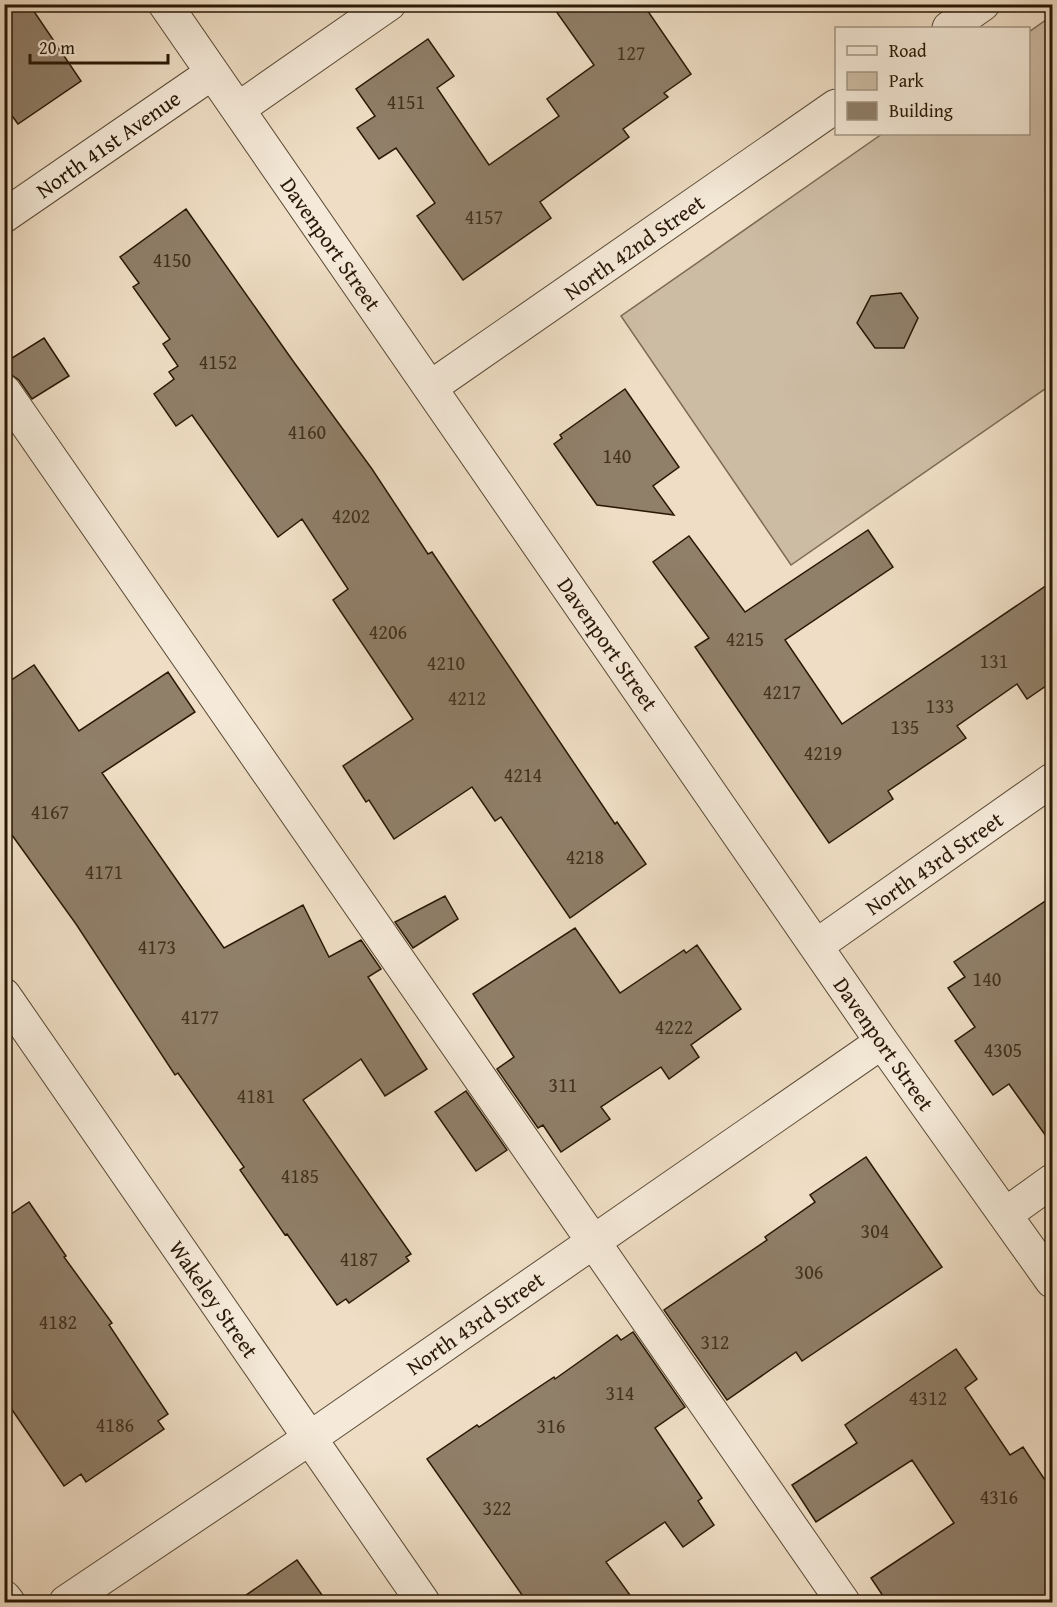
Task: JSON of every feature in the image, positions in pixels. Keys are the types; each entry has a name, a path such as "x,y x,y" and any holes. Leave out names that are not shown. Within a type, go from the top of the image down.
{"street":[{"name":"Davenport Street","path":"165,4 882,1042 1053,1281"},
{"path":"237,109 389,4"},
{"path":"950,27 983,4"},
{"name":"North 41st Avenue","path":"4,216 212,73"},
{"name":"North 42nd Street","path":"431,387 835,107"},
{"path":"4,392 843,1602"},
{"name":"North 43rd Street","path":"816,946 1053,780"},
{"name":"Wakeley Street","path":"4,995 423,1602"},
{"name":"North 43rd Street","path":"66,1602 310,1438 882,1042"},
{"path":"1006,1214 1053,1181"},
{"path":"4,1597 8,1602"}],"green space":[{"path":"1050,17 1052,21 1052,384 791,565 621,316 881,135 1030,135 1030,31"}],"building":[{"path":"4,4 29,4 81,81 18,124 4,105"},
{"path":"551,4 643,4 691,74 664,93 668,97 623,129 629,137 540,202 551,218 463,280 417,216 435,203 396,148 379,159 357,128 375,116 356,89 428,39 454,76 437,88 489,165 559,116 547,99 594,65"},
{"path":"186,209 372,469 428,554 432,552 615,824 617,822 646,864 570,918 501,817 495,821 472,787 394,839 369,800 366,802 343,766 413,719 333,600 348,589 302,519 278,537 192,415 176,426 154,394 174,379 169,372 178,366 163,344 170,339 133,287 139,283 120,257"},
{"path":"901,293 918,318 904,348 875,348 857,323 871,296"},
{"path":"44,338 69,376 32,399 19,380 10,374 4,363"},
{"path":"625,389 679,467 653,486 674,515 597,505 554,444 562,438 560,435"},
{"path":"868,530 893,567 785,640 842,724 1053,581 1053,681 1027,699 1017,684 957,726 966,738 888,791 893,799 829,843 695,647 709,638 653,562 689,536 745,612"},
{"path":"34,665 79,731 168,672 195,712 102,773 224,948 303,905 329,957 361,940 381,969 368,977 427,1069 385,1096 361,1059 303,1100 411,1254 406,1257 409,1261 349,1303 346,1299 337,1305 287,1234 285,1235 240,1170 244,1167 178,1073 175,1075 76,924 4,824 4,685"},
{"path":"445,896 458,919 413,948 395,922"},
{"path":"1053,896 1053,1146 1009,1084 993,1095 955,1041 975,1027 948,988 965,977 954,962"},
{"path":"575,928 620,993 684,950 686,953 697,945 741,1009 691,1045 699,1057 669,1079 661,1067 601,1107 610,1119 561,1152 543,1125 538,1128 497,1069 514,1057 473,994"},
{"path":"466,1091 507,1150 476,1171 435,1112"},
{"path":"866,1157 942,1267 802,1361 796,1352 727,1400 664,1310 767,1240 765,1237 815,1202 810,1195"},
{"path":"29,1202 66,1256 64,1257 112,1323 109,1325 168,1414 158,1421 164,1429 86,1482 81,1474 64,1486 4,1398 4,1219"},
{"path":"633,1332 685,1407 655,1428 702,1498 698,1501 714,1525 683,1547 665,1522 606,1562 635,1602 527,1602 427,1459 477,1425 479,1427 554,1377 555,1379 617,1335 621,1340"},
{"path":"956,1349 977,1379 965,1388 1010,1455 1023,1447 1053,1492 1053,1602 887,1602 871,1578 954,1523 912,1460 816,1522 792,1485 857,1443 845,1425"},
{"path":"297,1560 327,1602 236,1602"}]}
